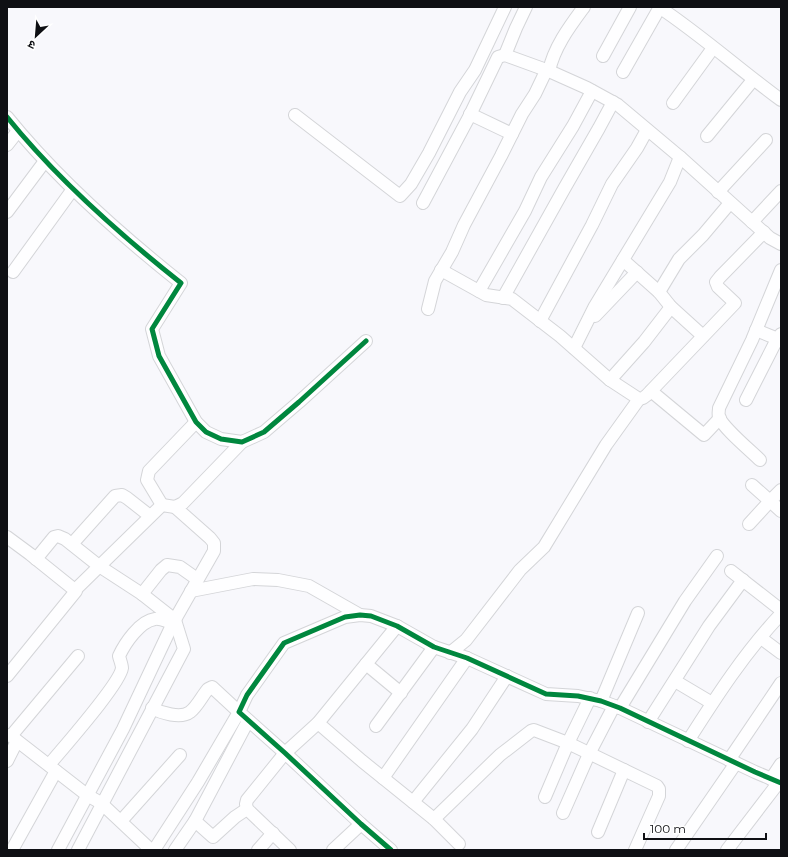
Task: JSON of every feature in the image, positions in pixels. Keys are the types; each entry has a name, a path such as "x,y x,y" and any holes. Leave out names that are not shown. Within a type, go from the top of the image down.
{"street":[{"path":"296,115 400,196 411,184 429,153 460,92 475,70 505,7"},
{"path":"505,55 526,7"},
{"path":"428,309 435,281 512,134 548,71 551,61 558,48 584,7"},
{"path":"603,56 630,7"},
{"path":"623,72 659,7 781,100"},
{"path":"673,103 713,48"},
{"path":"423,203 498,57 505,55 548,71 592,91 618,105 770,238 781,244"},
{"path":"707,136 753,80"},
{"path":"479,291 525,211 542,177 592,91"},
{"path":"503,298 600,128 613,102"},
{"path":"470,114 512,134"},
{"path":"7,117 45,161 73,189 112,226 181,283 152,329 159,356 196,422 206,432 221,439 242,442"},
{"path":"540,321 592,225 612,184 637,148 647,130"},
{"path":"7,145 18,131"},
{"path":"718,192 766,140"},
{"path":"574,348 595,306 670,182 680,158"},
{"path":"7,212 45,161"},
{"path":"13,272 73,189"},
{"path":"752,222 781,191"},
{"path":"659,292 679,259 703,235 730,203"},
{"path":"450,653 466,640 520,570 544,547 606,445 639,399 644,398 651,391 735,303 718,287 716,282 764,232"},
{"path":"623,260 659,292 671,307 703,336"},
{"path":"441,270 486,295 512,300 574,348 610,380 639,399"},
{"path":"760,460 720,418 718,413 756,330 781,270"},
{"path":"585,327 637,272"},
{"path":"610,380 644,342 671,307"},
{"path":"746,400 778,337 781,323"},
{"path":"756,330 778,337"},
{"path":"175,507 183,503 242,442 264,432 366,341"},
{"path":"651,391 704,435 720,418"},
{"path":"162,505 147,480 149,472 196,422"},
{"path":"752,485 781,511"},
{"path":"749,524 781,490"},
{"path":"72,544 115,496 122,494 150,516"},
{"path":"58,850 86,795 123,729 174,622 214,551 214,543 210,538 175,507 162,505"},
{"path":"7,676 76,591 75,590 162,505"},
{"path":"36,559 54,537 58,536 65,539 99,566 142,594 174,622 184,649 78,850"},
{"path":"7,537 75,590"},
{"path":"563,813 589,754 617,707 685,601 717,556"},
{"path":"142,594 161,570 167,565 180,567 197,579"},
{"path":"731,571 781,610"},
{"path":"191,591 253,579 278,580 309,586 360,615"},
{"path":"648,722 709,626 743,580"},
{"path":"545,797 568,744 596,700 638,612"},
{"path":"688,741 712,703 781,614"},
{"path":"12,737 86,795 102,803 153,850 198,782 239,712 247,695 284,643 345,617 360,615 371,616 398,626 434,647 467,658 546,694 578,696 617,707 777,781"},
{"path":"12,850 53,768 119,677 122,668 119,656 123,647 144,623 156,619 174,622"},
{"path":"290,850 247,809 246,804 251,794 285,753 318,722 398,626"},
{"path":"761,638 781,653"},
{"path":"376,726 434,647"},
{"path":"7,761 12,737 78,656"},
{"path":"384,778 467,658"},
{"path":"366,664 401,693"},
{"path":"413,802 472,729 507,676"},
{"path":"675,680 712,703"},
{"path":"676,850 781,683"},
{"path":"152,708 166,714 184,714 190,712 208,689 212,687 391,850"},
{"path":"175,850 195,821 248,721"},
{"path":"318,722 434,819 459,844"},
{"path":"434,819 500,755 531,731 538,731 652,782 659,789 659,796 635,850"},
{"path":"122,821 180,755"},
{"path":"727,850 777,781 781,764"},
{"path":"598,832 624,770"},
{"path":"195,821 213,837 235,817 247,809"},
{"path":"338,849 361,824"},
{"path":"258,850 272,833"}],"cycle path":[{"path":"7,117 67,184 134,245 181,283 152,329 159,356 196,422 206,432 221,439 242,442 264,432 366,341"},
{"path":"391,850 239,712 247,695 284,643 345,617 360,615 371,616 397,626 434,647 467,658 546,694 578,696 601,701 620,708 781,783"}]}
